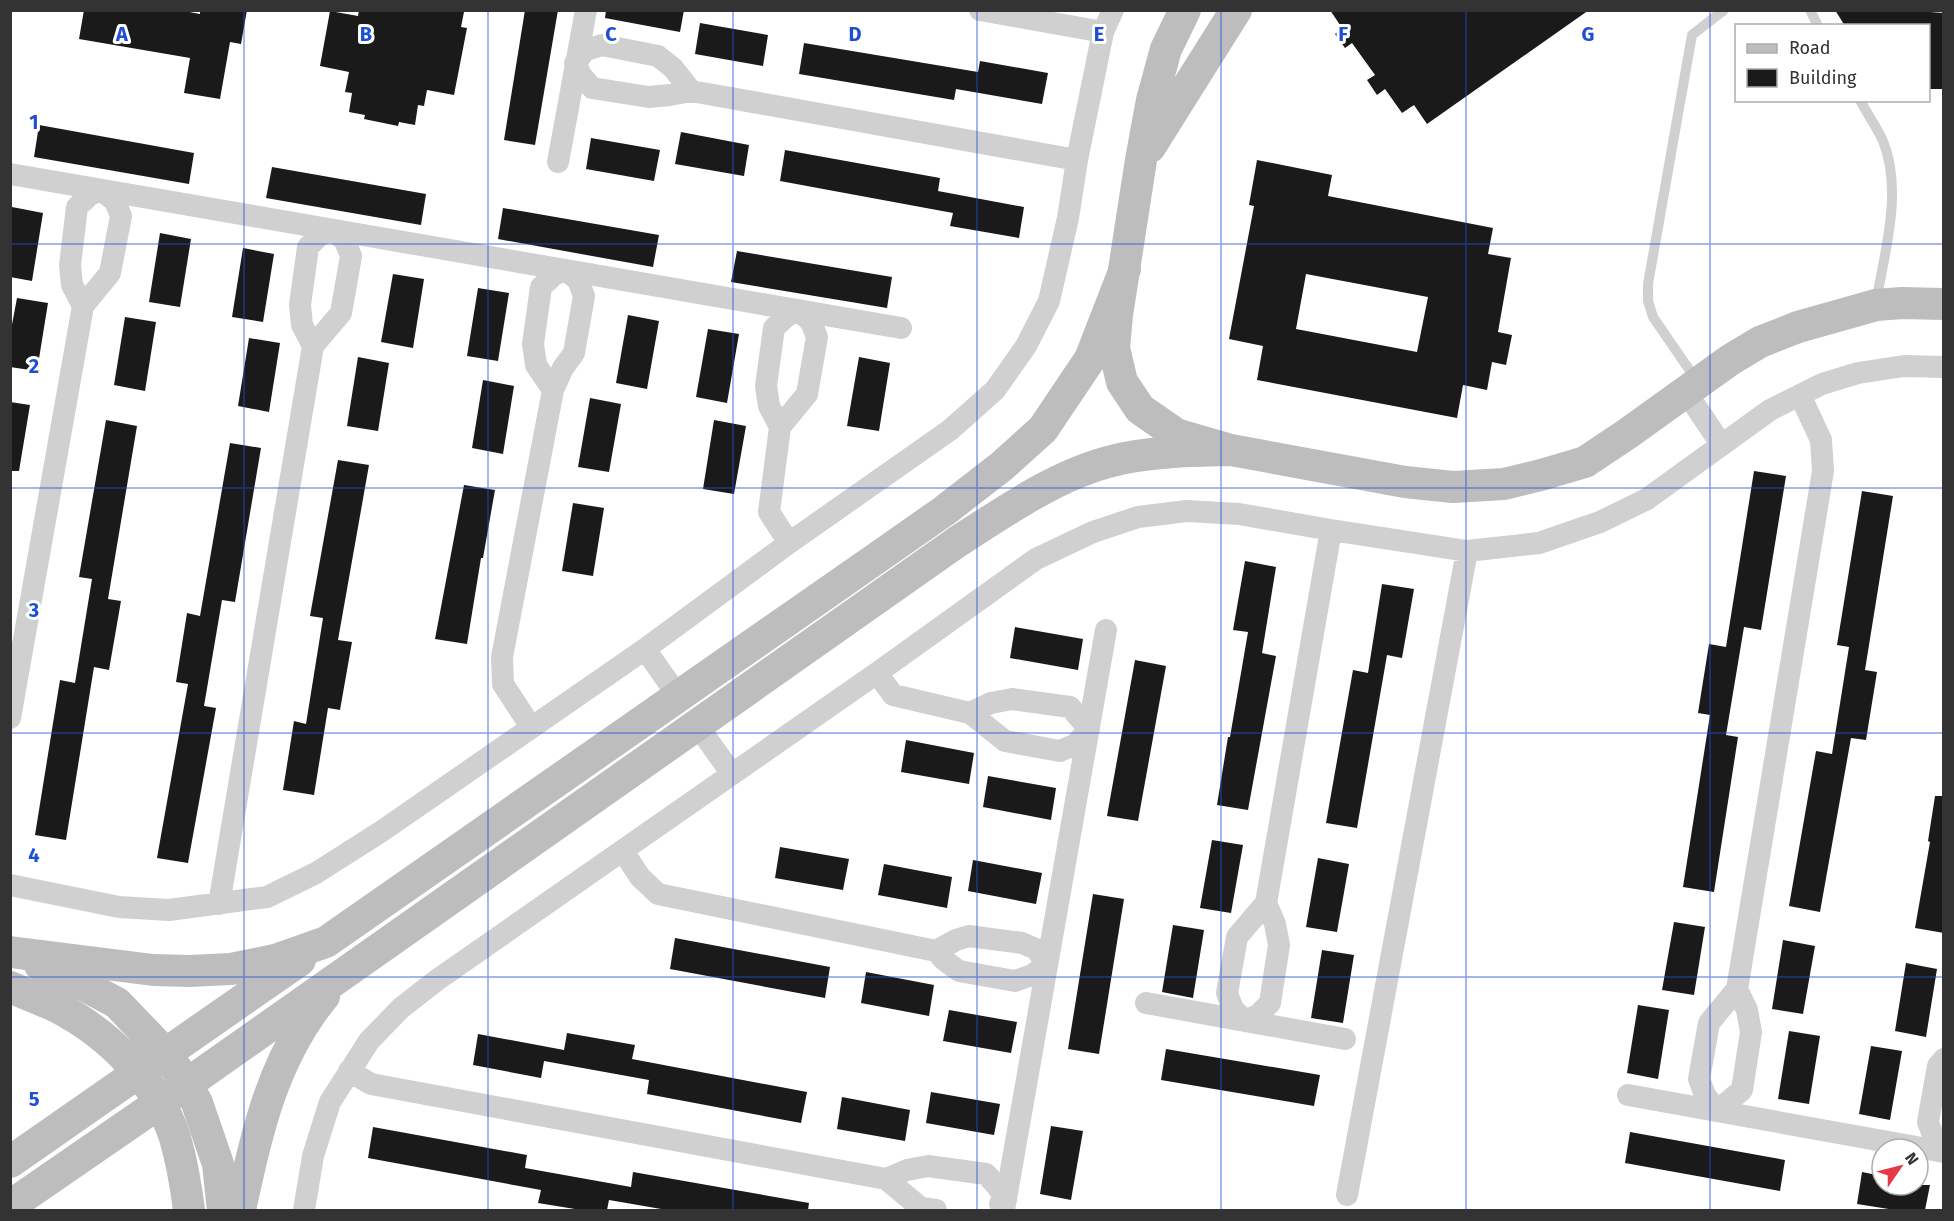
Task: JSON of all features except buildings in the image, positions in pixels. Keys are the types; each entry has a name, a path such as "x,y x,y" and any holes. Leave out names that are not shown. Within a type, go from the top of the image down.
{"main road":[{"path":"1185,10 1166,49 1152,100 1117,315 1114,348 1122,382 1140,409 1176,434 1231,450 1405,482 1453,486 1504,484 1585,462 1730,360 1760,342 1798,327 1876,305 1944,304"},
{"path":"1141,160 1236,10"},
{"path":"10,1162 944,511 1002,466 1043,429 1090,359 1125,270"},
{"path":"10,1206 957,542 1027,498 1084,470 1124,458 1162,452 1231,450"},
{"path":"871,562 890,589"},
{"path":"489,828 508,857"},
{"path":"10,952 153,970 190,971 231,969 275,960 326,942"},
{"path":"10,952 74,980 117,1003 166,1054 197,1103 218,1164 224,1210"},
{"path":"240,1210 251,1158 267,1099 277,1073 308,1016 344,972"},
{"path":"10,987 58,1007 87,1026 114,1046 139,1073 159,1103 174,1136 185,1177 189,1210"}],"street":[{"path":"558,162 586,10"},
{"path":"980,10 1103,32"},
{"path":"10,885 120,907 169,910 267,897 316,873 382,831 645,649 789,543 950,430 995,390 1026,346 1049,301 1068,218 1077,160 1103,32 1113,10"},
{"path":"575,63 586,50 602,45 658,56 673,68 691,91"},
{"path":"575,63 592,88 649,97 691,91 1077,160"},
{"path":"10,174 901,328"},
{"path":"10,718 83,306 110,273 121,216 115,201 101,190"},
{"path":"83,306 72,285 70,265 77,207 90,195 101,190"},
{"path":"219,904 313,346 341,313 349,268 351,256 345,241 333,230"},
{"path":"313,346 302,326 300,305 308,247 320,236 333,230"},
{"path":"531,727 503,684 502,657 553,390 563,368 574,353 584,296 578,280 566,270"},
{"path":"553,390 536,365 533,344 541,287 554,275 566,270"},
{"path":"789,543 769,512 780,427 807,394 817,337 811,322 798,310"},
{"path":"780,427 769,406 766,386 774,328 798,310"},
{"path":"304,1210 313,1156 330,1102 369,1041 401,1008 1036,559 1093,532 1138,517 1186,511 1239,514 1467,551 1539,543 1600,522 1647,499 1770,410 1822,384 1858,373 1904,366 1944,367"},
{"path":"1692,388 1721,444"},
{"path":"1717,1111 1705,1095 1699,1079 1709,1023 1737,989 1823,471 1821,440 1800,394"},
{"path":"1245,1021 1233,1009 1227,993 1237,937 1266,903 1331,530"},
{"path":"1347,1195 1467,551"},
{"path":"1001,1207 1106,630"},
{"path":"645,649 678,696"},
{"path":"877,673 893,695 970,712 1005,741 1060,751 1076,744 1089,729"},
{"path":"970,712 991,703 1012,699 1070,707 1089,729"},
{"path":"697,725 732,774"},
{"path":"623,851 640,877 658,894 936,951 959,971 1015,981 1032,975 1047,964"},
{"path":"1245,1021 1258,1015 1270,1003 1279,945 1275,924 1266,903"},
{"path":"936,951 969,936 1022,943 1036,949 1047,964"},
{"path":"1717,1111 1742,1090 1750,1032 1747,1010 1737,989"},
{"path":"1146,1003 1344,1039"},
{"path":"1944,1059 1938,1066 1928,1122 1934,1138 1944,1150"},
{"path":"349,1071 371,1084 886,1179 921,1208 936,1210"},
{"path":"1628,1095 1944,1150"},
{"path":"886,1179 907,1170 928,1166 986,1174 997,1186 1001,1207"}],"lane":[{"path":"1692,388 1653,317 1648,301 1648,284 1692,35 1724,10"},
{"path":"1810,10 1817,24"},
{"path":"1861,102 1882,141 1890,168 1893,192 1876,305"}]}
